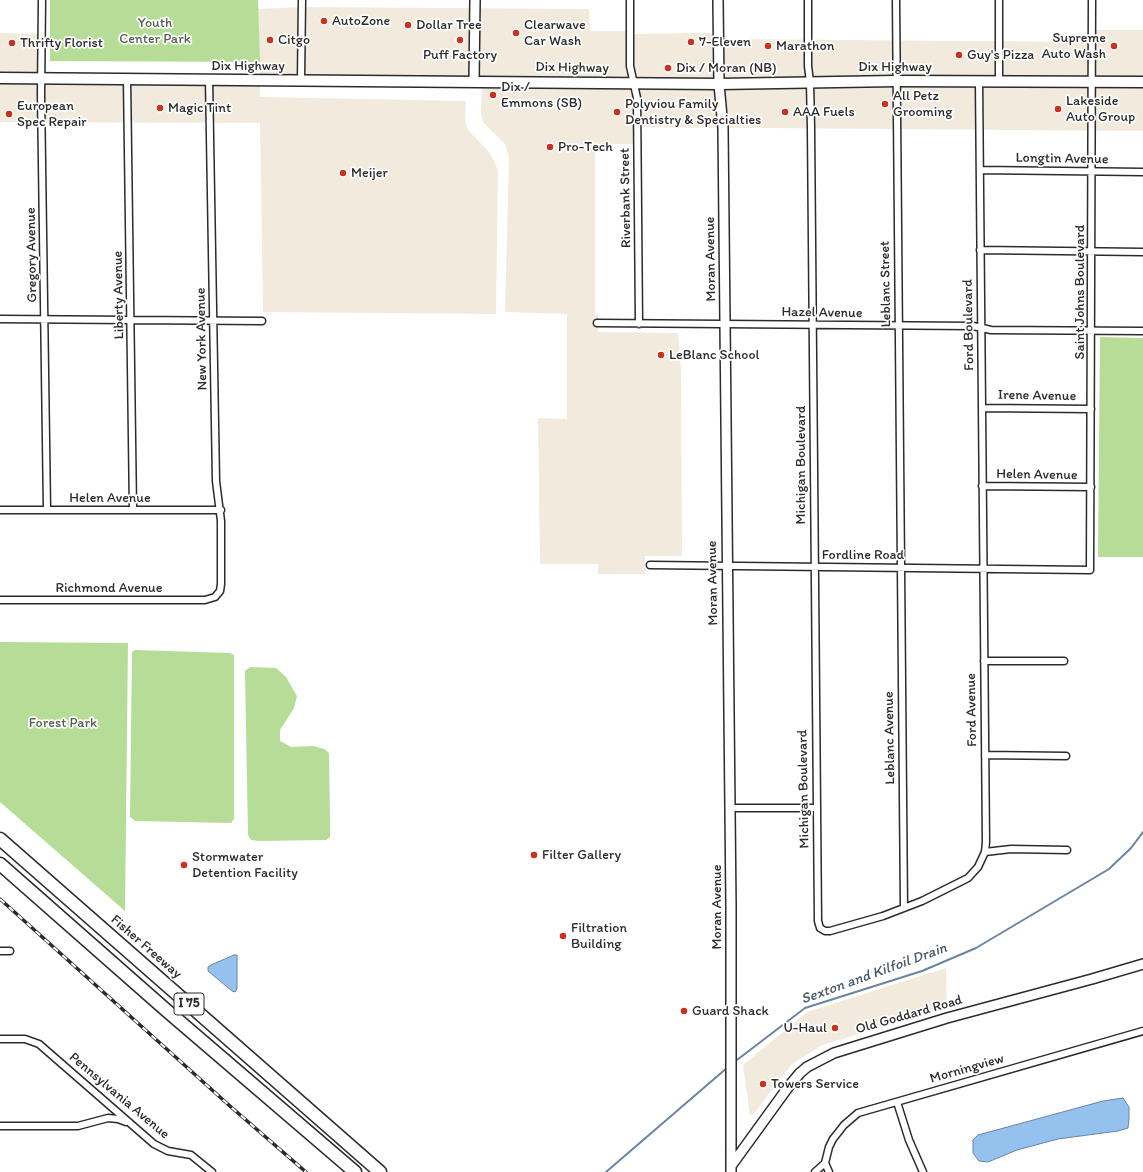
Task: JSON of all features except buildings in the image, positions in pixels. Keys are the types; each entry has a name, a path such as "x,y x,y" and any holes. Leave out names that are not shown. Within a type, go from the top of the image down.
{"highway":[{"name":"Fisher Freeway","path":"0,839 379,1171"},
{"name":"I 75","path":"0,864 166,1010 355,1172"}],"main road":[{"path":"474,81 475,0"},
{"name":"Moran Avenue","path":"718,0 719,84 723,124 730,808 731,1169"},
{"name":"Dix Highway","path":"0,78 719,84 896,81 1143,82"},
{"name":"Old Goddard Road","path":"731,1169 796,1078 807,1067 834,1053 947,1018 1143,964"}],"street":[{"name":"Gregory Avenue","path":"42,0 41,78 47,510"},
{"path":"301,80 302,0"},
{"name":"Riverbank Street","path":"630,0 630,66 637,98 639,324"},
{"name":"Michigan Boulevard","path":"808,0 818,921 821,929 830,931 904,908"},
{"name":"Leblanc Street","path":"896,0 900,568"},
{"path":"999,0 999,81"},
{"name":"Saint Johns Boulevard","path":"1076,570 1090,570 1092,0"},
{"name":"Liberty Avenue","path":"128,79 133,510"},
{"name":"New York Avenue","path":"209,80 216,481 221,510 221,584 220,591 216,596"},
{"name":"Ford Boulevard","path":"979,81 983,569"},
{"name":"Longtin Avenue","path":"980,170 1143,172"},
{"path":"980,250 1143,252"},
{"path":"0,319 262,321"},
{"name":"Hazel Avenue","path":"597,323 973,326 991,330 1143,331"},
{"name":"Irene Avenue","path":"982,408 1091,409"},
{"name":"Helen Avenue","path":"982,486 1091,487"},
{"name":"Helen Avenue","path":"0,510 221,510"},
{"name":"Fordline Road","path":"650,565 1076,570"},
{"name":"Leblanc Avenue","path":"900,568 904,908"},
{"name":"Ford Avenue","path":"983,569 985,852"},
{"name":"Richmond Avenue","path":"0,600 205,600 216,596"},
{"path":"984,661 1064,661"},
{"path":"985,755 1066,756"},
{"path":"730,808 816,808"},
{"path":"904,908 922,901 968,878 978,867 985,852 1010,849 1067,850"},
{"path":"0,951 10,951"},
{"name":"Morningview","path":"825,1164 829,1147 833,1139 839,1130 858,1113 1143,1031"},
{"name":"Pennsylvania Avenue","path":"0,1039 25,1039 43,1047 158,1147 168,1151 191,1155 212,1172"},
{"path":"897,1102 909,1140 923,1172"},
{"path":"0,1126 78,1126 108,1118 125,1122 134,1127"},
{"path":"815,1172 825,1164 829,1172"}],"shaded area":[{"path":"302,7 589,9 590,31 630,31 630,34 709,33 723,39 1092,42 1093,30 1143,30 1143,131 638,127 637,144 595,144 595,314 598,314 598,332 678,333 681,369 682,556 645,556 645,574 598,574 598,564 540,564 538,418 567,419 567,314 505,312 509,158 505,144 483,122 481,114 482,81 260,80 260,97 466,101 465,121 468,130 490,153 498,170 496,314 263,312 260,123 0,122 0,33 42,34 41,78 260,79 258,9"},
{"path":"946,968 947,1008 822,1045 791,1065 756,1111 750,1116 743,1065 807,1012"}],"green space":[{"name":"Youth Center Park","path":"50,0 258,0 260,62 50,61"},
{"path":"1100,337 1143,338 1143,557 1098,557"},
{"name":"Forest Park","path":"0,642 128,643 125,911 0,802"},
{"path":"135,650 230,653 234,655 234,819 231,823 135,821 130,817 132,652"},
{"path":"250,667 276,668 286,677 297,696 294,708 280,730 280,741 291,747 313,746 324,749 329,753 330,837 326,840 259,841 251,840 248,835 245,671"}],"water":[{"path":"237,955 237,989 235,992 208,971 208,967 211,965"},
{"path":"1123,1098 1129,1107 1128,1128 1118,1131 1058,1139 1017,1150 988,1162 979,1161 973,1153 973,1140 978,1135 1103,1101"}],"waterway":[{"name":"Sexton and Kilfoil Drain","path":"733,1063 805,1008 922,971 976,948 1109,869 1131,848 1143,832"},
{"name":"Sexton and Kilfoil Drain","path":"606,1172 728,1067"}],"railway":[{"path":"0,899 231,1107 306,1172"}],"place":[{"name":"AutoZone","path":"324,21"},
{"name":"Dollar Tree","path":"408,25"},
{"name":"Clearwave Car Wash","path":"516,33"},
{"name":"Citgo","path":"270,40"},
{"name":"Puff Factory","path":"460,40"},
{"name":"7-Eleven","path":"691,42"},
{"name":"Thrifty Florist","path":"12,43"},
{"name":"Marathon","path":"768,46"},
{"name":"Supreme Auto Wash","path":"1114,46"},
{"name":"Guy's Pizza","path":"959,55"},
{"name":"Dix / Moran (NB)","path":"668,68"},
{"name":"Dix / Emmons (SB)","path":"493,95"},
{"name":"All Petz Grooming","path":"885,104"},
{"name":"Magic Tint","path":"160,108"},
{"name":"Lakeside Auto Group","path":"1058,109"},
{"name":"Polyviou Family Dentistry & Specialties","path":"617,112"},
{"name":"AAA Fuels","path":"785,112"},
{"name":"European Spec Repair","path":"9,114"},
{"name":"Pro-Tech","path":"550,147"},
{"name":"Meijer","path":"343,173"},
{"name":"LeBlanc School","path":"661,355"},
{"name":"Filter Gallery","path":"534,855"},
{"name":"Stormwater Detention Facility","path":"184,865"},
{"name":"Filtration Building","path":"563,936"},
{"name":"Guard Shack","path":"684,1011"},
{"name":"U-Haul","path":"835,1028"},
{"name":"Towers Service","path":"763,1084"}]}
